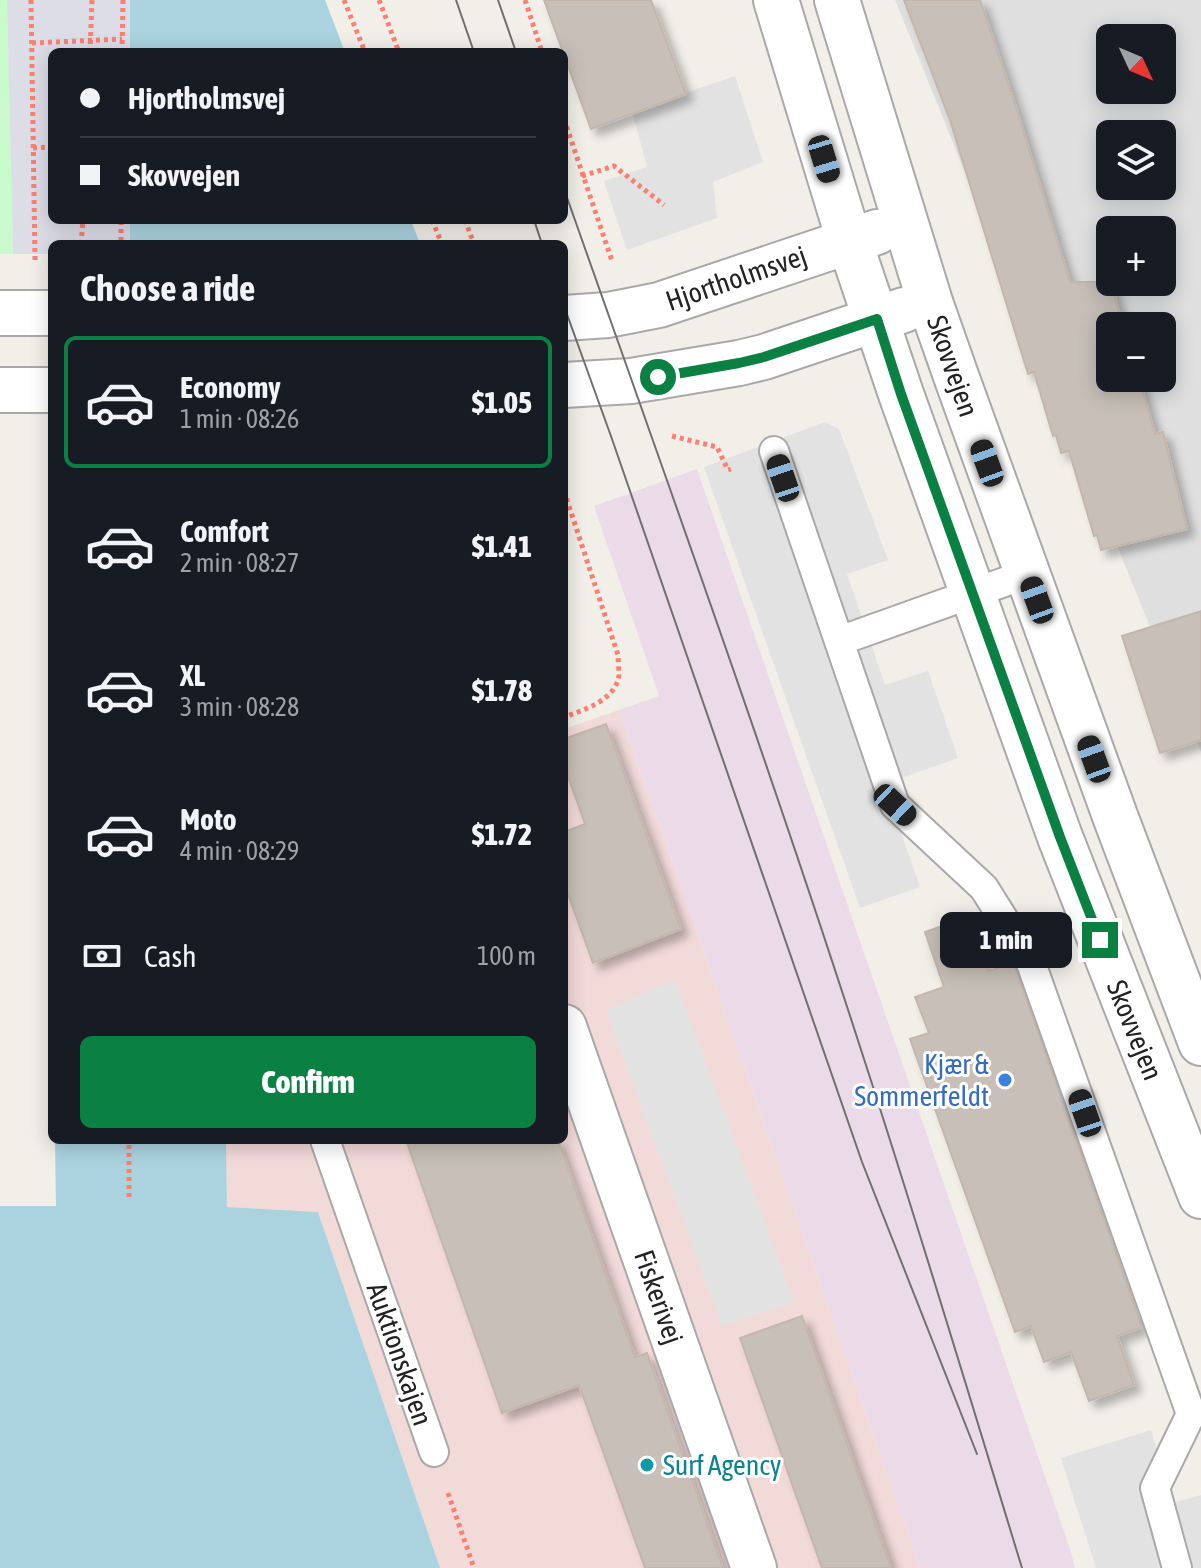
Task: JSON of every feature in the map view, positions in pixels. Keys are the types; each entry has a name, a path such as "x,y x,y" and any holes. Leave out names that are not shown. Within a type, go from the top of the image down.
{"street":[{"name":"Skovvejen","path":"776,0 849,240 901,394 1060,837 1201,1196"},
{"name":"Skovvejen","path":"837,0 930,302 1115,816 1201,1043"},
{"name":"Hjortholmsvej","path":"568,318 608,315 659,305 906,223"},
{"path":"568,385 631,381 739,363 930,302"},
{"path":"0,390 48,390"},
{"name":"Fiskerivej","path":"568,1038 754,1568"}],"lane":[{"path":"774,451 895,805 984,888 1031,963 1191,1414 1155,1488 1177,1568"},
{"path":"839,641 1027,574"},
{"name":"Auktionskajen","path":"326,1144 434,1452"}],"path":[{"path":"29,313 33,148 31,0"},
{"path":"90,48 92,0"},
{"path":"122,48 123,0"},
{"path":"344,0 363,48"},
{"path":"379,0 397,48"},
{"path":"525,0 541,48"},
{"path":"32,43 122,39"},
{"path":"568,132 630,311"},
{"path":"33,148 48,147"},
{"path":"582,176 614,166 664,205"},
{"path":"672,436 717,447 728,470 774,451"},
{"path":"568,503 618,655 619,678 607,696 593,707 568,716"},
{"path":"129,1144 129,1197"},
{"name":"Auktionskajen","path":"434,1452 474,1568"}],"shaded area":[{"path":"7,0 130,0 130,48 48,48 48,224 130,224 130,240 48,240 48,254 13,254"},
{"path":"895,0 1201,0 1201,752"},
{"path":"735,76 763,162 713,182 717,218 627,250 604,181 647,167 632,111"},
{"path":"825,422 839,429 888,560 847,574 885,685 928,671 958,758 884,784 920,887 860,908 704,467"},
{"path":"697,469 1075,1568 920,1568 619,710 659,696 594,506"},
{"path":"619,710 920,1568 440,1568 318,1212 227,1207 226,1144 568,1144 568,728"},
{"path":"675,980 794,1302 722,1326 606,1010"},
{"path":"1151,1430 1173,1503 1201,1495 1201,1568 1096,1568 1061,1458"}],"green space":[{"path":"0,0 7,0 13,254 0,254"}],"water":[{"path":"130,0 325,0 343,48 130,48"},
{"path":"130,224 412,224 418,240 130,240"},
{"path":"55,1144 226,1144 227,1207 318,1212 440,1568 0,1568 0,1206 56,1206"}],"building":[{"path":"544,0 651,0 686,94 591,129 568,66 568,48 561,48"},
{"path":"904,0 980,0 1070,282 1096,282 1096,296 1115,296 1119,312 1096,312 1096,392 1143,392 1155,434 1163,432 1187,529 1101,550 1069,451 1061,453 1034,372 1028,374 950,120"},
{"path":"1201,611 1201,740 1160,753 1122,636"},
{"path":"606,724 681,929 593,963 568,894 568,830 585,824 568,776 568,738"},
{"path":"970,916 989,971 1011,963 1016,970 1142,1327 1117,1336 1134,1385 1089,1401 1071,1352 1044,1362 1031,1326 1015,1332 910,1039 929,1033 915,997 944,987 925,932"},
{"path":"407,1144 559,1144 635,1357 647,1353 723,1568 645,1568 579,1385 502,1413"},
{"path":"802,1316 891,1568 822,1568 740,1338"}],"tram line":[{"path":"456,0 473,48"},
{"path":"498,0 515,48"},
{"path":"568,200 792,841 905,1186 1022,1568"},
{"path":"535,224 541,240"},
{"path":"568,317 862,1162 977,1454"}],"place":[{"name":"Kjær & Sommerfeldt","path":"1005,1080"},
{"name":"Surf Agency","path":"647,1465"}],"route":[{"path":"658,377 764,357 877,319 1060,837 1100,940"}]}
